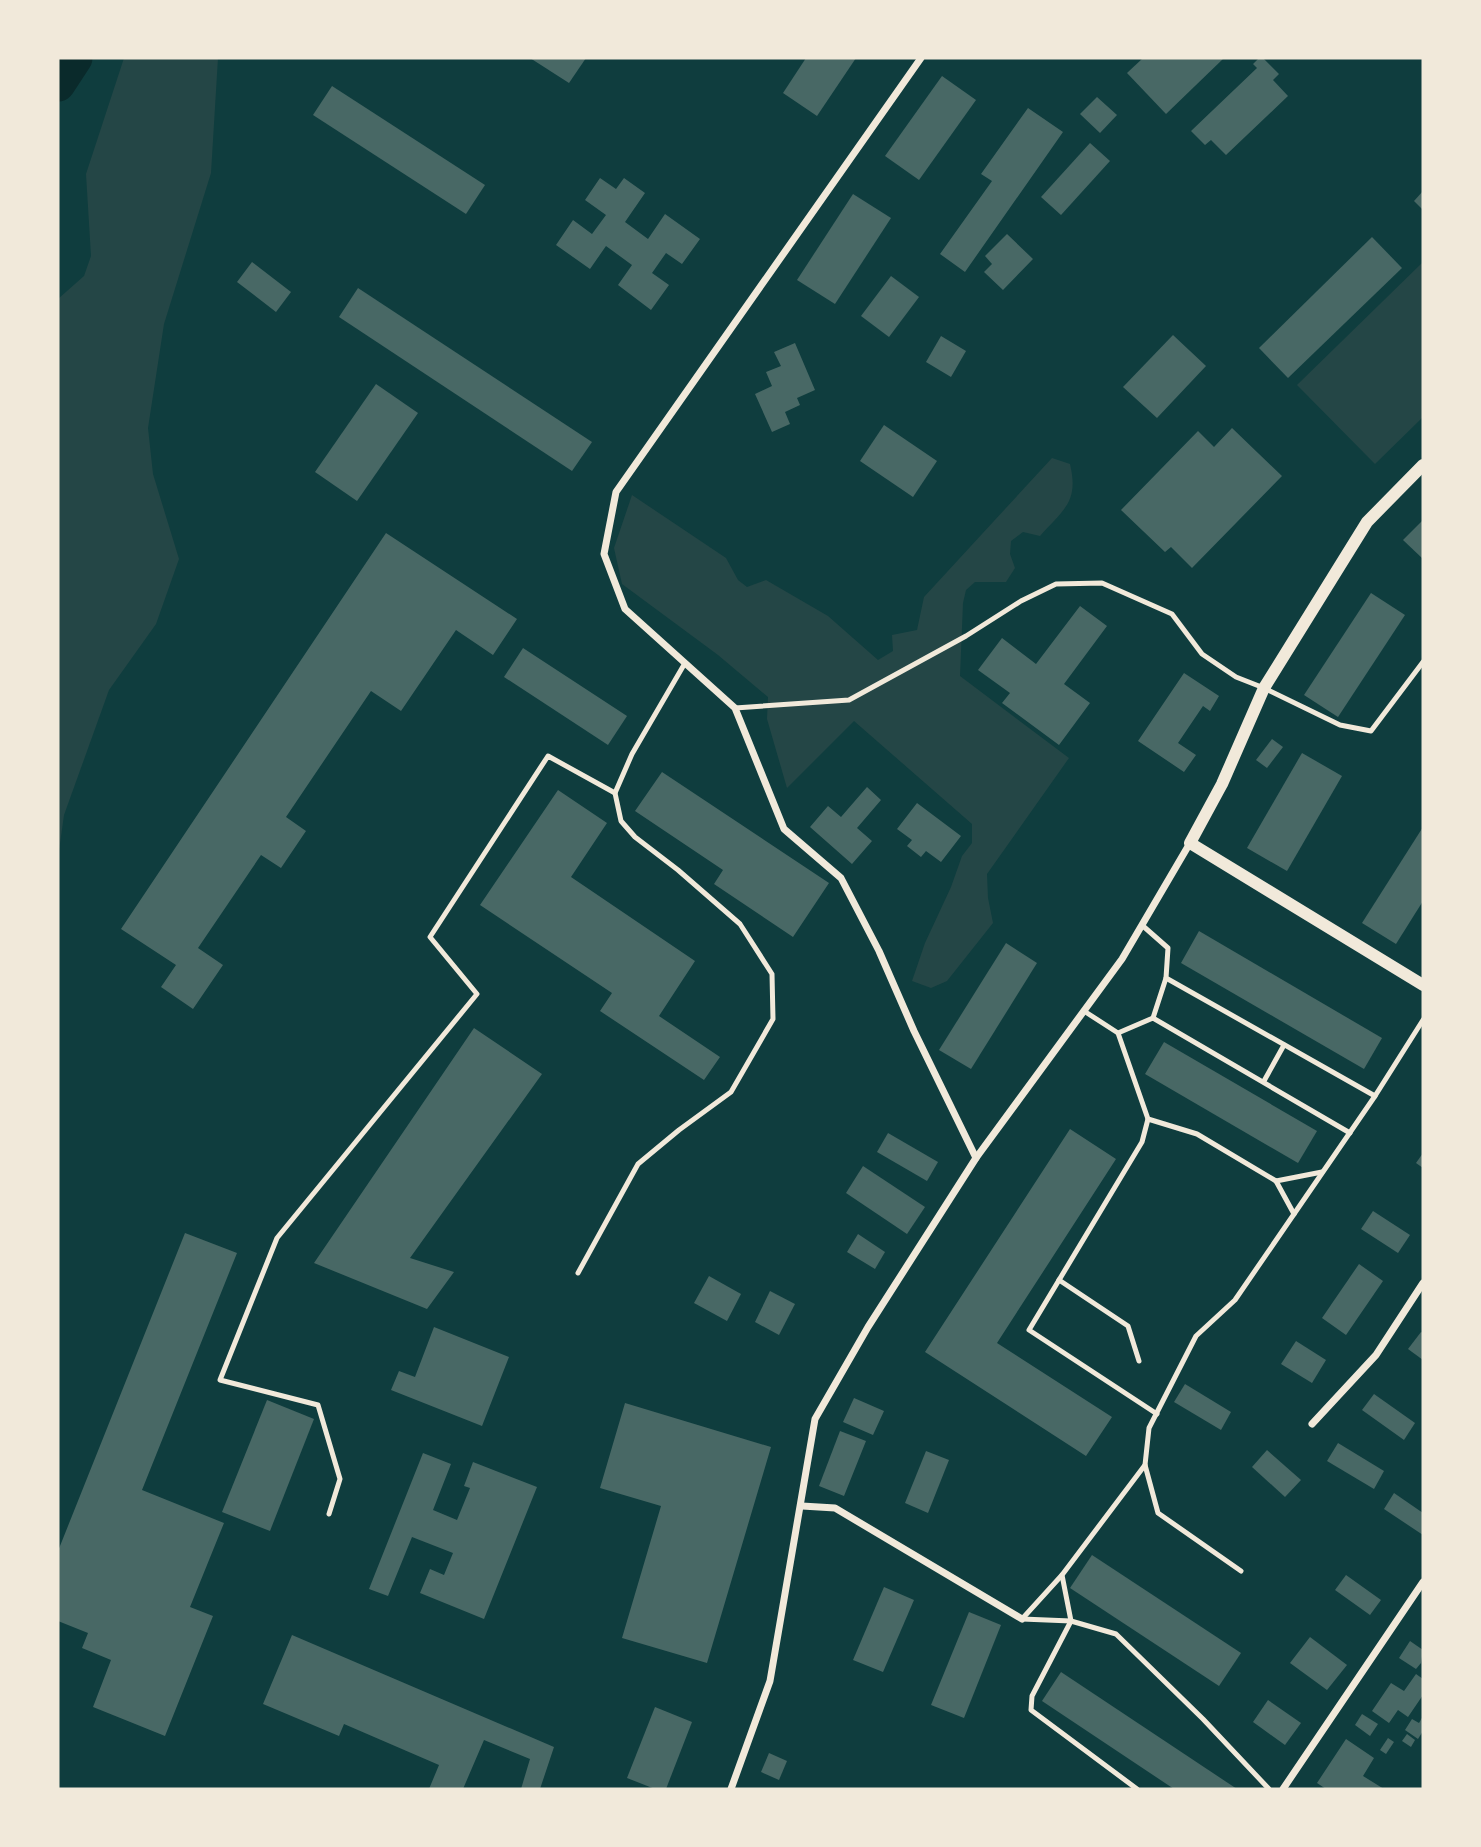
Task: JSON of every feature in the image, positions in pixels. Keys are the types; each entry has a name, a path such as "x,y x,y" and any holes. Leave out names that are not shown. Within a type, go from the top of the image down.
{"street":[{"path":"921,58 616,492 604,554 625,609 735,708 784,829 841,878 879,951 914,1031 976,1158"},
{"path":"731,1789 770,1681 815,1419 868,1327 976,1158 1143,926 1222,784 1264,688 1367,522 1423,465"},
{"path":"1190,843 1423,985"},
{"path":"1312,1424 1376,1355 1423,1283"},
{"path":"802,1506 835,1508 1022,1619"},
{"path":"1283,1789 1423,1582"}],"lane":[{"path":"735,708 849,700 1056,583 1101,583 1172,614 1202,654 1236,677 1340,725 1371,731 1423,662"},
{"path":"578,1273 638,1164 731,1092 773,1019 772,975 740,924 635,837 621,821 615,793 632,754 685,663"},
{"path":"329,1514 340,1479 318,1405 220,1380 277,1238 477,994 430,937 548,755 615,793"},
{"path":"1118,1033 1153,1018 1166,978 1168,948 1143,926"},
{"path":"1166,978 1376,1096"},
{"path":"1084,1011 1118,1033 1148,1119 1142,1142 1029,1330 1157,1414"},
{"path":"1153,1018 1350,1133"},
{"path":"1241,1571 1158,1513 1145,1465 1149,1428 1196,1336 1234,1300 1376,1096 1423,1020"},
{"path":"1264,1081 1284,1045"},
{"path":"1148,1119 1197,1134 1276,1181 1294,1214"},
{"path":"1276,1181 1323,1172"},
{"path":"1059,1280 1128,1326 1139,1360"},
{"path":"1022,1619 1062,1574 1145,1465"},
{"path":"1062,1574 1071,1622 1032,1696 1031,1710 1137,1789"},
{"path":"1022,1619 1071,1622 1116,1634 1203,1719 1269,1789"}],"shaded area":[{"path":"124,58 218,58 211,173 164,324 148,428 153,474 179,559 156,624 109,690 64,815 58,858 58,299 84,276 91,256 86,174"},
{"path":"1423,262 1423,417 1375,464 1297,385"},
{"path":"1052,458 1070,464 1071,496 1040,536 1023,532 1011,541 1010,554 1015,568 1006,582 975,582 966,590 960,676 1069,758 987,874 993,923 947,981 931,988 912,981 962,856 972,843 972,824 854,721 787,788 767,719 768,697 718,655 622,584 614,548 632,495 726,558 738,580 747,587 766,580 828,616 878,660 893,651 892,635 917,630 924,597"}],"building":[{"path":"530,58 586,58 569,83"},
{"path":"806,58 856,58 817,116 783,93"},
{"path":"1143,58 1224,58 1166,114 1127,73"},
{"path":"1263,58 1279,74 1273,80 1288,96 1226,155 1211,140 1205,145 1191,131 1257,68 1253,64"},
{"path":"942,76 976,100 919,180 885,156"},
{"path":"332,86 485,185 466,214 313,115"},
{"path":"1097,97 1117,115 1100,133 1080,114"},
{"path":"1028,108 1063,132 965,272 940,254 992,181 981,174"},
{"path":"1090,143 1110,161 1061,215 1041,197"},
{"path":"600,178 616,189 624,178 645,193 625,222 648,239 665,214 700,239 682,264 666,253 652,273 669,285 651,310 618,285 632,265 606,246 590,269 556,245 573,220 592,234 606,215 585,200"},
{"path":"1423,191 1423,210 1414,201"},
{"path":"853,194 891,218 835,304 797,280"},
{"path":"1007,234 1033,259 1003,290 984,272 992,264 985,256"},
{"path":"1372,237 1402,268 1288,378 1259,348"},
{"path":"252,262 291,292 276,312 237,282"},
{"path":"891,276 919,297 889,337 861,316"},
{"path":"358,288 592,442 572,471 339,317"},
{"path":"1173,335 1206,366 1157,418 1123,387"},
{"path":"941,336 966,351 951,377 926,362"},
{"path":"795,343 815,390 797,398 800,405 785,412 790,424 772,432 755,394 772,386 766,372 781,366 774,352"},
{"path":"376,384 418,413 357,501 315,472"},
{"path":"884,425 937,461 913,497 860,461"},
{"path":"1232,428 1282,476 1192,568 1171,547 1165,552 1121,510 1198,431 1214,447"},
{"path":"1423,520 1423,559 1403,540"},
{"path":"386,533 517,619 493,655 456,630 401,711 371,691 286,817 306,831 281,868 261,855 198,948 223,965 193,1009 161,987 176,965 121,929"},
{"path":"1371,593 1405,615 1338,717 1304,695"},
{"path":"1080,606 1107,626 1064,684 1090,703 1059,745 1002,703 1010,693 978,670 1002,638 1036,664"},
{"path":"523,648 627,716 608,745 504,677"},
{"path":"1184,673 1219,696 1210,711 1203,706 1178,743 1196,755 1184,772 1138,741"},
{"path":"1272,739 1283,747 1267,768 1256,760"},
{"path":"1302,753 1342,776 1287,871 1247,848"},
{"path":"662,772 829,883 793,937 714,884 723,870 635,811"},
{"path":"867,787 881,800 857,828 872,841 852,864 810,827 828,806 841,817"},
{"path":"558,790 607,823 571,877 695,961 659,1016 720,1057 704,1080 600,1011 612,993 480,905"},
{"path":"917,803 961,836 941,862 926,851 921,857 907,846 912,840 897,829"},
{"path":"1423,827 1423,901 1396,944 1362,923"},
{"path":"1199,931 1382,1038 1364,1069 1181,963"},
{"path":"1006,943 1037,963 971,1069 939,1050"},
{"path":"474,1028 542,1074 410,1258 454,1272 427,1309 314,1263"},
{"path":"1164,1042 1317,1131 1298,1163 1145,1074"},
{"path":"1070,1129 1116,1159 997,1343 1112,1417 1086,1456 925,1352"},
{"path":"888,1133 938,1162 927,1181 877,1152"},
{"path":"1423,1153 1423,1168 1416,1163"},
{"path":"863,1166 925,1207 907,1234 846,1193"},
{"path":"1373,1211 1410,1235 1398,1253 1361,1229"},
{"path":"185,1233 237,1253 142,1490 224,1523 190,1607 213,1616 165,1736 93,1707 111,1660 82,1648 88,1633 58,1621 58,1551"},
{"path":"858,1234 885,1252 875,1269 847,1252"},
{"path":"1359,1264 1383,1281 1346,1335 1322,1318"},
{"path":"709,1276 741,1294 727,1321 694,1303"},
{"path":"770,1291 795,1304 779,1335 755,1322"},
{"path":"434,1327 509,1357 482,1426 391,1390 399,1371 415,1377"},
{"path":"1421,1332 1423,1333 1423,1360 1408,1349"},
{"path":"1296,1341 1326,1360 1312,1383 1281,1364"},
{"path":"1185,1384 1231,1412 1221,1430 1174,1402"},
{"path":"1374,1394 1415,1423 1404,1440 1362,1410"},
{"path":"854,1398 884,1411 873,1435 843,1422"},
{"path":"267,1400 314,1419 270,1531 222,1512"},
{"path":"625,1403 771,1447 707,1663 622,1638 661,1506 600,1488"},
{"path":"840,1431 866,1441 844,1496 819,1486"},
{"path":"1338,1443 1384,1471 1374,1489 1327,1461"},
{"path":"1267,1450 1301,1480 1285,1497 1252,1467"},
{"path":"926,1451 949,1460 928,1513 905,1503"},
{"path":"423,1453 451,1464 433,1510 457,1520 470,1488 464,1486 473,1462 537,1487 484,1619 420,1593 430,1569 444,1575 453,1553 412,1537 388,1596 369,1589"},
{"path":"1394,1493 1423,1513 1423,1535 1384,1509"},
{"path":"1092,1555 1241,1653 1219,1686 1070,1588"},
{"path":"1346,1575 1381,1600 1370,1615 1335,1590"},
{"path":"884,1587 914,1600 883,1672 853,1660"},
{"path":"969,1612 1001,1625 964,1718 931,1705"},
{"path":"292,1635 554,1747 540,1789 521,1789 530,1759 484,1740 463,1789 429,1789 439,1765 344,1724 339,1736 263,1704"},
{"path":"1310,1637 1347,1665 1327,1690 1290,1663"},
{"path":"1410,1641 1423,1650 1421,1663 1416,1669 1399,1658"},
{"path":"1061,1672 1237,1789 1174,1789 1042,1701"},
{"path":"1416,1674 1423,1679 1423,1695 1408,1717 1398,1710 1389,1723 1372,1711 1391,1683 1404,1691"},
{"path":"1268,1700 1301,1723 1285,1745 1253,1722"},
{"path":"655,1707 692,1722 666,1789 655,1789 627,1778"},
{"path":"1362,1714 1378,1724 1370,1736 1355,1725"},
{"path":"1423,1716 1423,1731 1418,1739 1405,1730 1412,1719 1419,1723"},
{"path":"1407,1734 1415,1740 1411,1747 1402,1741"},
{"path":"1388,1738 1394,1742 1386,1754 1380,1750"},
{"path":"1346,1739 1374,1758 1363,1776 1384,1789 1326,1789 1317,1783"},
{"path":"769,1753 787,1761 779,1780 761,1772"}],"waterway":[{"path":"58,84 75,58"}]}
